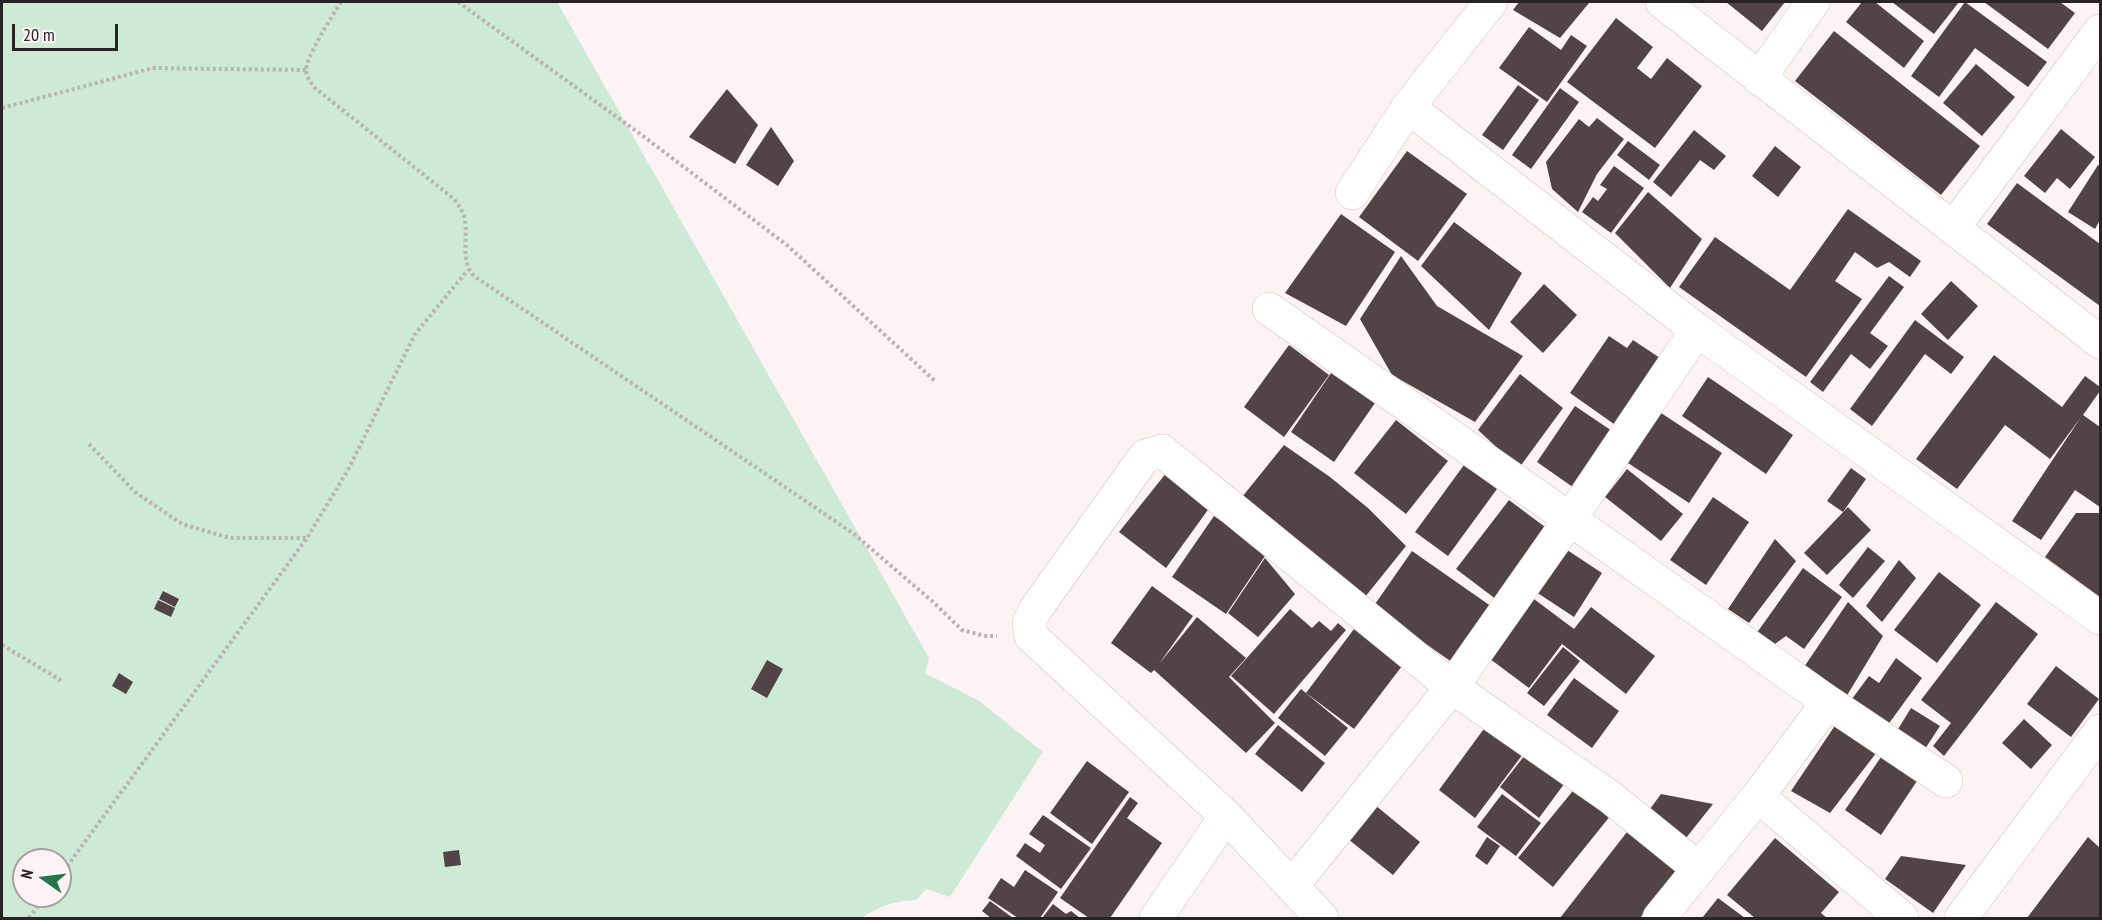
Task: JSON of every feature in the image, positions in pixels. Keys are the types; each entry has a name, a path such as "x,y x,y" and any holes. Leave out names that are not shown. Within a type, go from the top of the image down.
{"street":[{"path":"1352,193 1408,107 1491,2"},
{"path":"1662,2 2100,342"},
{"path":"1759,79 1813,2"},
{"path":"1954,227 2100,32"},
{"path":"1408,107 1697,330 2100,618"},
{"path":"1269,309 1828,702 1946,780"},
{"path":"1292,886 1452,687 1570,519 1697,330"},
{"path":"1323,918 1226,816 1031,636 1029,624 1032,617 1145,456 1162,451 1452,687 1610,797 1699,869"},
{"path":"1659,918 1758,796 1828,702"},
{"path":"1961,918 2100,731"},
{"path":"1758,796 1902,918"},
{"path":"1156,918 1226,816"}],"path":[{"path":"72,860 307,538 348,470 415,334 468,270 465,218 454,199 315,88 309,80 306,70 309,57 341,2"},
{"path":"458,2 643,136 788,246 935,381"},
{"path":"2,108 153,68 306,70"},
{"path":"468,270 482,282 854,534 962,630 985,636 1031,636"},
{"path":"89,444 135,492 182,524 230,538 307,538"},
{"path":"2,645 62,681"}],"green space":[{"path":"2,2 557,2 929,658 925,673 979,701 1043,752 950,897 926,889 916,900 889,904 863,918 2,918"}],"building":[{"path":"1519,2 1589,3 1560,38 1513,10"},
{"path":"1726,2 1785,2 1762,31"},
{"path":"1862,2 1875,2 1924,41 1904,68 1846,22"},
{"path":"1892,2 1959,2 1934,34"},
{"path":"1965,2 2047,62 2028,87 1975,48 1939,97 1911,76"},
{"path":"1984,2 2060,2 2075,13 2048,49"},
{"path":"1616,18 1653,47 1637,68 1651,79 1667,58 1702,86 1655,148 1567,82"},
{"path":"1529,27 1561,50 1571,35 1587,46 1547,102 1499,68"},
{"path":"1834,31 1980,146 1941,195 1795,81"},
{"path":"1976,64 2015,97 1982,136 1943,103"},
{"path":"1518,85 1539,100 1503,150 1482,135"},
{"path":"1560,88 1579,102 1531,169 1512,155"},
{"path":"727,89 758,125 735,164 689,137"},
{"path":"1597,118 1624,139 1597,174 1578,212 1552,189 1546,162 1579,119 1589,127"},
{"path":"771,127 794,161 778,186 746,165"},
{"path":"2061,129 2095,157 2070,189 2057,178 2045,193 2024,176"},
{"path":"1694,130 1726,156 1714,170 1700,160 1671,197 1653,182"},
{"path":"1628,141 1660,165 1649,180 1617,155"},
{"path":"1775,146 1801,167 1778,197 1752,176"},
{"path":"1407,151 1467,194 1418,261 1359,217"},
{"path":"2098,165 2100,166 2100,220 2095,229 2068,212"},
{"path":"1614,166 1644,188 1611,233 1582,212 1593,197 1598,201 1607,189 1600,185"},
{"path":"2017,183 2100,244 2100,306 1987,224"},
{"path":"1648,192 1702,239 1670,288 1615,233"},
{"path":"1848,209 1921,261 1910,277 1889,262 1877,268 1855,252 1835,281 1862,299 1806,377 1679,287 1715,237 1790,290"},
{"path":"1341,214 1395,252 1346,326 1285,293"},
{"path":"1454,222 1522,273 1489,330 1421,266"},
{"path":"1401,256 1437,306 1523,356 1475,422 1392,375 1360,319"},
{"path":"1889,276 1904,287 1870,333 1888,346 1870,369 1851,354 1823,392 1810,382"},
{"path":"1951,281 1978,306 1948,340 1921,314"},
{"path":"1544,284 1577,315 1543,353 1510,322"},
{"path":"1915,320 1964,357 1951,374 1925,354 1872,426 1850,409"},
{"path":"1609,336 1627,348 1633,340 1666,362 1621,429 1570,393"},
{"path":"1289,345 1329,375 1284,437 1244,407"},
{"path":"1994,355 2062,407 2085,376 2100,387 2100,391 2083,415 2100,427 2100,507 2075,490 2041,540 2012,521 2081,417 2050,459 2005,425 1957,489 1916,459"},
{"path":"1331,373 1375,403 1334,462 1291,432"},
{"path":"1520,374 1563,408 1519,468 1478,430"},
{"path":"1708,377 1793,435 1766,474 1682,416"},
{"path":"1575,406 1615,433 1577,490 1537,462"},
{"path":"1661,413 1722,453 1689,503 1628,463"},
{"path":"1396,420 1448,461 1406,514 1354,473"},
{"path":"1284,445 1330,477 1368,508 1406,546 1361,602 1238,502"},
{"path":"1464,465 1497,489 1448,556 1415,532"},
{"path":"1851,468 1866,479 1843,512 1827,501"},
{"path":"1627,469 1683,514 1661,541 1605,497"},
{"path":"1167,472 1210,507 1166,568 1119,532"},
{"path":"1713,497 1749,522 1706,585 1670,560"},
{"path":"1509,500 1553,533 1501,603 1456,569"},
{"path":"1848,507 1871,530 1827,575 1804,553"},
{"path":"2076,513 2100,513 2100,597 2045,557"},
{"path":"1214,516 1267,553 1226,614 1172,577"},
{"path":"1775,539 1796,561 1749,623 1728,609"},
{"path":"1558,544 1602,573 1574,617 1530,588"},
{"path":"1868,547 1885,561 1853,598 1839,585"},
{"path":"1412,551 1495,609 1456,665 1373,607"},
{"path":"1265,558 1295,594 1258,637 1228,613"},
{"path":"1899,560 1916,578 1882,622 1866,606"},
{"path":"1803,568 1842,597 1804,649 1786,636 1772,646 1756,634"},
{"path":"1939,572 1981,605 1937,663 1894,630"},
{"path":"1152,586 1193,616 1159,664 1197,617 1246,658 1229,677 1275,723 1246,753 1154,670 1151,673 1111,643"},
{"path":"1522,590 1574,629 1591,607 1655,656 1626,694 1562,644 1529,688 1478,650"},
{"path":"163,591 179,599 175,607 159,599"},
{"path":"158,600 175,608 171,617 154,609"},
{"path":"1848,602 1883,636 1843,702 1804,667"},
{"path":"1996,602 2038,634 1944,756 1933,746 1951,723 1921,700"},
{"path":"1290,609 1312,628 1319,621 1331,631 1338,623 1346,630 1274,714 1231,676"},
{"path":"1354,629 1402,666 1354,729 1306,693"},
{"path":"1563,647 1580,661 1544,706 1527,693"},
{"path":"1896,658 1922,678 1882,733 1846,707 1869,676 1879,683"},
{"path":"767,660 783,669 767,698 751,689"},
{"path":"2056,666 2099,699 2071,737 2027,704"},
{"path":"119,673 133,682 126,694 112,686"},
{"path":"1574,678 1619,711 1592,748 1547,715"},
{"path":"1301,689 1348,728 1325,756 1278,718"},
{"path":"1911,708 1940,726 1923,752 1895,734"},
{"path":"2024,719 2052,745 2031,769 2002,743"},
{"path":"1836,724 1880,748 1830,813 1791,791"},
{"path":"1278,725 1325,763 1302,792 1255,754"},
{"path":"1486,726 1523,754 1475,818 1439,790"},
{"path":"1528,751 1567,780 1539,818 1500,787"},
{"path":"1883,754 1919,778 1881,835 1845,810"},
{"path":"1087,761 1129,792 1092,844 1050,813"},
{"path":"1576,787 1611,815 1553,887 1518,858"},
{"path":"1502,794 1541,823 1516,856 1477,827"},
{"path":"1661,794 1713,804 1686,838 1650,809"},
{"path":"1130,797 1138,803 1127,818 1162,843 1110,918 1089,918 1060,898"},
{"path":"1375,805 1420,842 1393,875 1348,839"},
{"path":"1043,815 1091,848 1061,889 1016,856 1025,843 1040,853 1045,845 1029,834"},
{"path":"1627,832 1677,871 1640,918 1560,918"},
{"path":"1487,837 1500,846 1487,865 1475,856"},
{"path":"2088,837 2100,848 2100,917 2027,918"},
{"path":"1775,838 1839,892 1821,913 1827,918 1755,918 1727,895"},
{"path":"459,850 461,865 445,867 443,852"},
{"path":"1901,856 1966,865 1933,913 1885,879"},
{"path":"1025,870 1058,892 1040,918 1018,918 988,898 1001,878 1014,887"},
{"path":"1718,898 1745,918 1702,918"},
{"path":"990,901 1013,918 991,918 982,911"},
{"path":"1053,904 1066,914 1071,911 1080,918 1042,918"}]}
